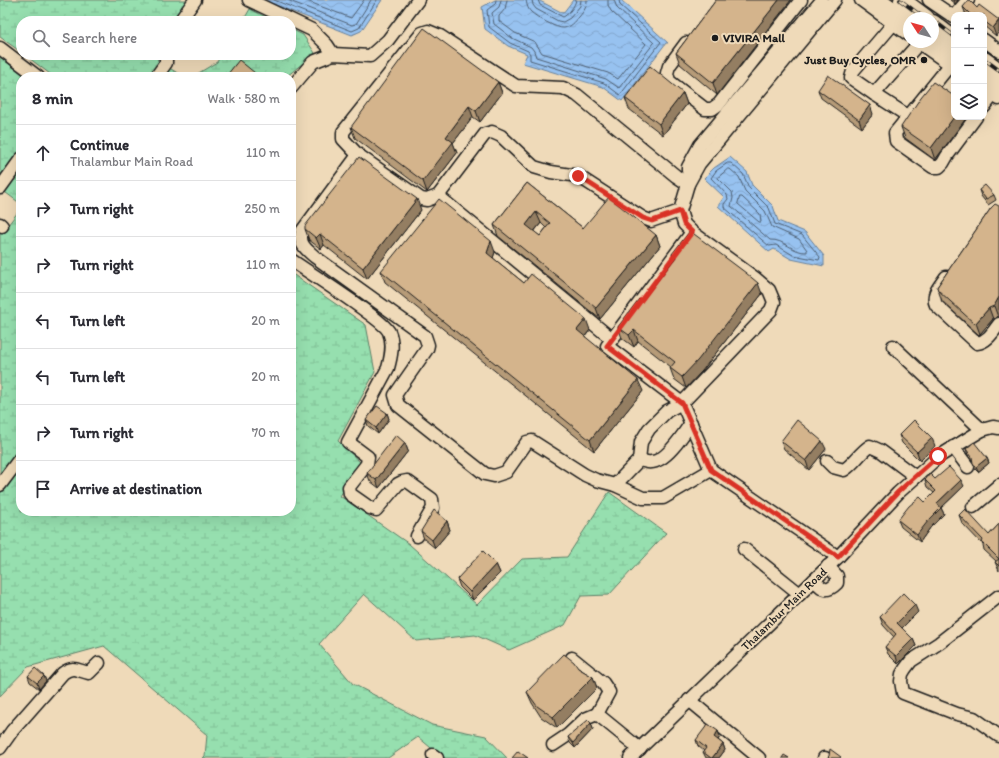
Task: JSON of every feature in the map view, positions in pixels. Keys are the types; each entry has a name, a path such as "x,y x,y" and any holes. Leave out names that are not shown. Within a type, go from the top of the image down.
{"main road":[{"path":"902,0 918,12"},
{"path":"885,2 903,17"},
{"path":"939,28 951,37"},
{"path":"934,48 951,61"},
{"path":"987,62 999,71"},
{"path":"987,82 994,93"}],"street":[{"path":"184,16 195,0"},
{"path":"249,0 283,16"},
{"path":"296,82 313,62 333,54 370,56 388,40 418,0"},
{"path":"692,36 669,66 667,74 669,81 704,109 712,109 719,104 801,0"},
{"path":"688,184 688,167 700,145 822,0"},
{"path":"615,485 639,460 641,442 649,429 667,411 682,403 771,310 774,302 769,290 692,232 684,224 680,211 688,184 699,164 835,0"},
{"path":"861,0 903,31"},
{"path":"958,12 968,0"},
{"path":"933,1 951,14"},
{"path":"296,22 312,30 327,45 333,54"},
{"path":"893,24 853,70 851,78 908,116"},
{"path":"680,211 652,221 643,218 578,176 551,172 534,167 501,136 492,132 485,134 438,196 428,200 421,199 358,155 343,139 343,132 422,33 428,31 440,36 516,86 563,88 577,95 676,176 688,184"},
{"path":"987,42 999,51"},
{"path":"0,48 31,72"},
{"path":"874,94 917,48"},
{"path":"160,72 166,63 166,60"},
{"path":"951,64 895,133 896,141 933,167 939,167 974,120"},
{"path":"987,103 994,93"},
{"path":"358,155 302,231 300,237 306,250 425,336 428,345 427,349 395,395 398,405 485,474 494,476 506,472 527,442 532,441 585,475 596,480 615,485 643,498 663,498 711,470"},
{"path":"0,188 16,165"},
{"path":"438,196 612,339"},
{"path":"692,232 607,346 682,403 711,470 838,557"},
{"path":"296,263 372,316 389,331 392,342 391,357 388,368 348,442 368,457 367,464 349,487 349,490 350,494 370,508 376,510 398,484 406,481 432,499 434,504 417,536"},
{"path":"951,270 934,296 936,305 977,343 986,340 999,324"},
{"path":"893,346 982,430"},
{"path":"639,460 652,462 665,456 691,424"},
{"name":"Thalambur Main Road","path":"630,758 838,557 898,492 938,456 982,430 993,427 999,428"},
{"path":"827,461 834,467 844,470 870,446 881,451 916,477"},
{"path":"953,447 968,467"},
{"path":"0,486 16,464"},
{"path":"973,507 999,485"},
{"path":"744,549 800,594"},
{"path":"814,580 825,590 831,589 837,583 837,576 828,566"},
{"path":"999,596 939,643 911,661 905,669 901,681 903,693 957,714 974,718 999,736"},
{"path":"553,745 568,735 585,719 597,714 609,692 603,683 572,658"},
{"path":"0,748 12,731 63,673 67,670 78,668 88,673 99,663"},
{"path":"689,700 759,758"},
{"path":"597,714 640,749"}],"green space":[{"path":"0,0 187,0 176,16 16,16 16,48 0,37"},
{"path":"250,9 264,16 246,16"},
{"path":"296,32 303,35 315,53 292,72 200,72 218,60 296,60"},
{"path":"0,57 20,72 16,72 16,160 0,182"},
{"path":"32,60 158,60 176,72 47,72"},
{"path":"16,171 16,200 2,190"},
{"path":"16,215 16,453 0,475 0,219 8,225"},
{"path":"296,276 366,325 375,372 338,441 361,463 340,496 409,544 477,605 522,559 567,557 609,492 666,533 609,595 581,596 565,625 509,650 475,635 416,641 364,594 319,644 353,684 432,725 486,736 507,758 443,758 418,737 388,758 203,758 205,756 207,735 104,646 28,667 0,696 0,493 16,472 16,516 296,516"}],"water":[{"path":"263,0 382,0 361,31 352,35"},
{"path":"495,0 538,0 563,13 573,0 621,0 668,43 666,43 622,101 603,87 523,63 527,54 508,46 485,29 482,7"},
{"path":"730,157 747,172 752,185 773,206 778,221 805,232 824,256 824,266 791,259 774,249 769,252 718,206 724,197 704,178 714,168"}],"building":[{"path":"716,0 779,0 713,83 676,53"},
{"path":"969,0 977,8 979,5 999,20 993,28 987,23 987,12 968,12 963,7"},
{"path":"424,28 498,82 476,111 469,106 446,137 453,142 423,181 351,127"},
{"path":"239,60 254,72 229,72"},
{"path":"650,66 683,93 659,124 625,98"},
{"path":"828,75 870,105 859,120 818,90"},
{"path":"933,82 951,94 952,120 931,148 901,127"},
{"path":"359,157 417,199 363,268 320,234 316,238 305,229 305,226"},
{"path":"527,183 583,228 609,197 656,235 596,308 494,225","holes":["536,212 550,223 540,236 526,225"]},
{"path":"985,185 994,195 986,199 979,190"},
{"path":"439,199 491,241 487,253 524,283 531,274 586,319 577,330 638,380 590,440 381,271"},
{"path":"995,204 999,206 999,297 994,306 989,308 975,324 938,290 937,287"},
{"path":"690,231 758,283 698,360 682,377 670,368 675,362 634,330 629,335 618,327 639,299 641,301 676,257 672,254"},
{"path":"377,406 387,413 376,428 366,420"},
{"path":"797,420 822,441 806,461 781,441"},
{"path":"914,420 932,438 917,452 899,435"},
{"path":"396,435 405,443 376,480 367,473"},
{"path":"974,442 987,458 976,467 973,463 972,457 966,449"},
{"path":"949,467 961,480 937,503 941,508 917,535 898,520 909,506 920,497 925,502 936,491 925,480 930,474 935,479"},
{"path":"965,509 989,535 999,524 999,559 959,515"},
{"path":"434,510 447,521 432,540 421,531"},
{"path":"483,551 496,564 470,592 457,579"},
{"path":"999,559 999,566 995,562"},
{"path":"903,593 915,605 897,623 913,639 896,656 885,647 896,634 880,617"},
{"path":"564,654 574,662 578,668 593,677 553,717 537,706 527,692"},
{"path":"35,668 44,676 37,683 28,676"},
{"path":"588,720 591,723 573,743 568,737"},
{"path":"708,724 718,731 714,737 723,744 712,758 703,752 706,748 696,740"},
{"path":"830,749 841,757 827,758 829,756"},
{"path":"518,751 528,758 512,758"},
{"path":"784,755 789,758 782,758"}],"railway":[{"path":"900,0 916,12"},
{"path":"939,25 951,34"},
{"path":"987,61 999,70"}],"place":[{"name":"VIVIRA Mall","path":"715,38"},
{"name":"Just Buy Cycles, OMR","path":"924,60"}],"route":[{"path":"578,176 643,218 652,221 680,211 684,224 692,232 607,346 682,403 697,441 711,470 838,557 898,492 938,456"}]}
